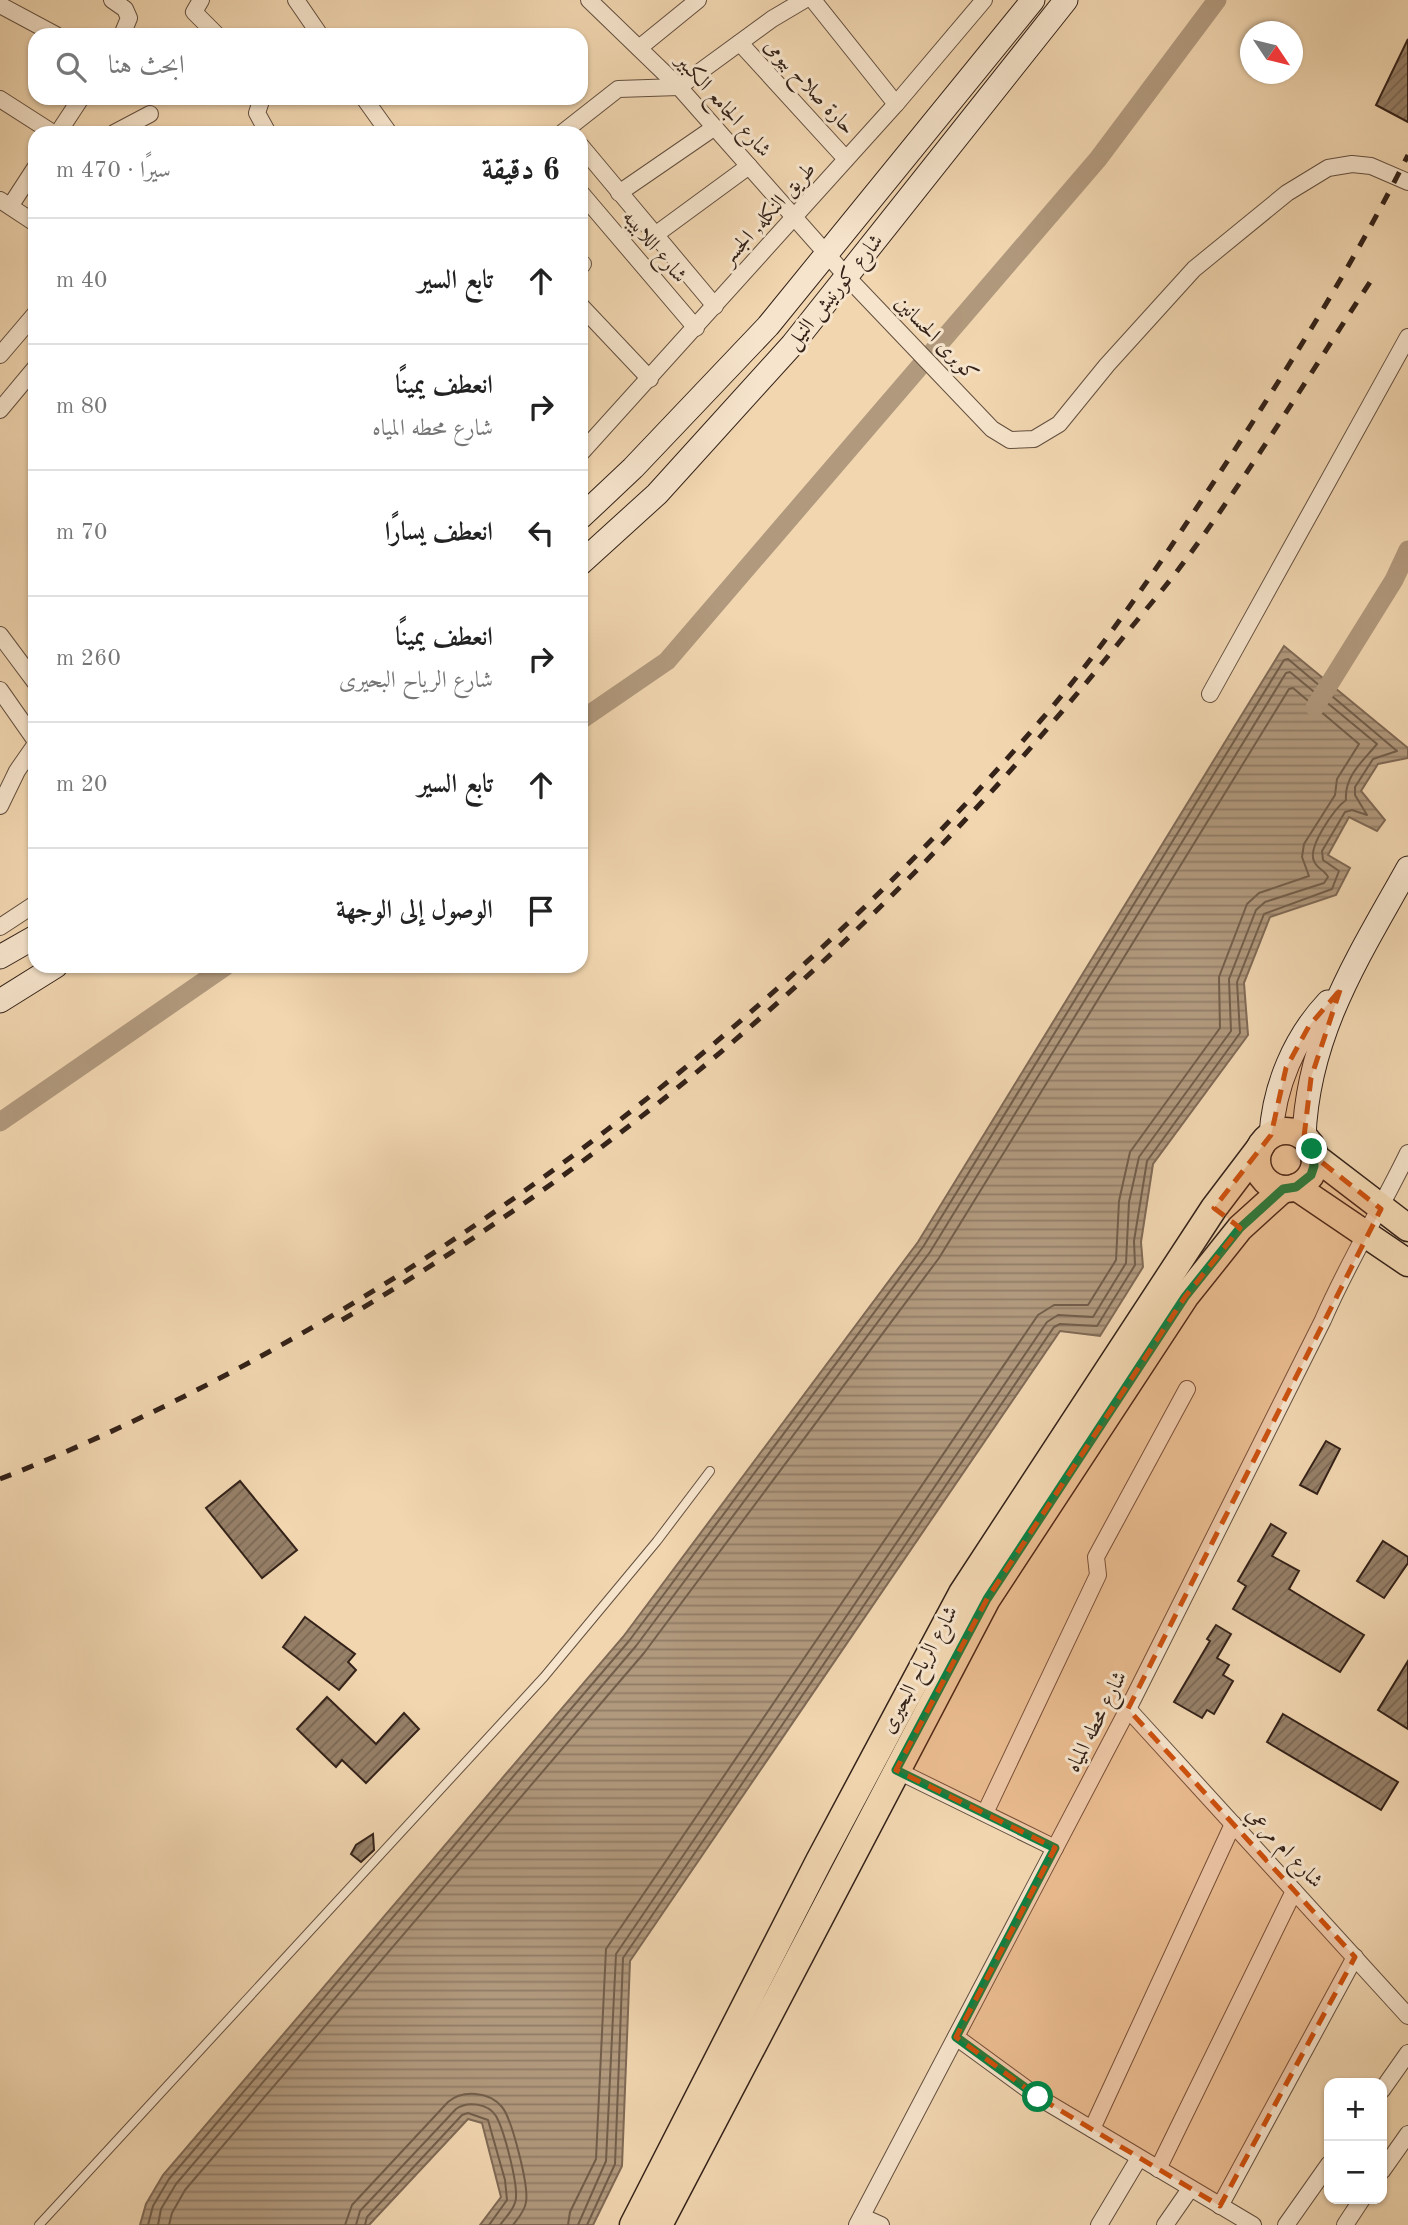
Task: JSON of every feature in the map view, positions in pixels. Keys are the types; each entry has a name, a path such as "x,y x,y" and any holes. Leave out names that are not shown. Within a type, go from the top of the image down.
{"main road":[{"name":"شارع كورنيش النيل","path":"588,510 633,468 768,326 1033,0"},
{"name":"شارع كورنيش النيل","path":"588,557 657,494 792,345 848,278 1066,0"},
{"path":"1289,1188 1311,1175 1311,1077 1340,990 1408,868"},
{"path":"0,957 28,941"},
{"path":"0,1001 45,973"},
{"path":"1340,990 1309,1026 1286,1068 1258,1168 1272,1185 1289,1188 1367,1234 1408,1263"},
{"path":"1266,1141 1288,1131 1381,1209 1408,1228"},
{"name":"شارع الرياح البحيرى","path":"633,2225 819,1861 962,1593 1214,1208 1266,1141"},
{"name":"شارع الرياح البحيرى","path":"659,2225 896,1770 999,1580 1185,1297 1240,1228 1289,1188"},
{"path":"1214,1208 1240,1228"}],"street":[{"path":"112,0 125,9 129,18 125,28"},
{"path":"201,0 194,12 206,28"},
{"path":"296,0 315,28"},
{"name":"شارع الجامع الكبير","path":"589,0 679,87 848,278"},
{"path":"639,48 698,0"},
{"path":"573,126 618,89 679,87 804,0"},
{"path":"813,0 896,104"},
{"name":"طريق النكله, الجسر","path":"588,445 896,104 985,0"},
{"path":"0,5 43,28"},
{"name":"حارة صلاح بيومى","path":"740,43 846,159"},
{"path":"0,99 44,126"},
{"path":"60,126 75,105"},
{"path":"260,105 257,113 264,126"},
{"path":"369,105 384,126"},
{"path":"127,126 150,114"},
{"path":"620,193 715,127"},
{"path":"588,154 715,306"},
{"name":"كوبرى الحسانين","path":"848,278 992,429 1010,440 1034,439 1059,424 1107,365 1194,269 1287,193 1328,168 1352,164 1371,166 1408,181"},
{"path":"655,235 749,166"},
{"path":"28,175 5,202 28,218"},
{"name":"شارع اللابيبه","path":"588,201 695,328"},
{"path":"588,313 650,379"},
{"path":"0,355 28,322"},
{"path":"1210,694 1408,337"},
{"path":"0,410 28,376"},
{"path":"0,635 28,673"},
{"path":"0,691 28,730"},
{"path":"0,806 28,755"},
{"path":"0,927 28,909"},
{"name":"شارع محطه المياه","path":"860,2222 1128,1709 1323,1320 1342,1275 1381,1209 1408,1153"},
{"path":"985,1813 1098,1575 1097,1557 1187,1389"},
{"name":"شارع ام مرعي","path":"1128,1709 1408,2017"},
{"path":"896,1770 1055,1848"},
{"path":"1092,2129 1233,1824"},
{"path":"1158,2169 1294,1891"},
{"path":"1220,2206 1355,1957"},
{"path":"956,2037 1038,2097 1253,2225"},
{"path":"1387,2083 1408,2053"},
{"path":"1387,2164 1408,2134"},
{"path":"1099,2225 1139,2158"},
{"path":"1286,2225 1324,2171"},
{"path":"1164,2225 1190,2189"},
{"path":"1345,2225 1359,2204"},
{"path":"860,2222 881,2225"}],"lane":[{"path":"39,2225 544,1677 626,1581 710,1471"}],"highlighted area":[{"path":"1340,990 1311,1078 1304,1137 1314,1156 1381,1209 1128,1709 1355,1957 1220,2206 1038,2097 956,2037 1055,1848 896,1770 987,1599 1185,1297 1240,1228 1214,1208 1271,1135 1286,1068 1309,1026"}],"water":[{"path":"1284,646 1408,748 1408,758 1378,764 1361,791 1385,820 1377,831 1349,817 1328,855 1350,868 1336,895 1270,917 1244,983 1248,1035 1153,1164 1141,1242 1143,1267 1100,1336 1060,1331 630,1961 622,2166 593,2225 480,2225 501,2197 482,2123 468,2119 369,2225 140,2225 146,2204 163,2175 623,1637 918,1242"}],"building":[{"path":"1408,39 1408,122 1376,105"},
{"path":"1326,1441 1340,1449 1317,1494 1300,1485"},
{"path":"240,1481 297,1550 262,1578 206,1508"},
{"path":"1271,1524 1286,1533 1272,1556 1299,1571 1289,1589 1364,1635 1340,1672 1233,1609 1246,1586 1238,1581"},
{"path":"1383,1541 1408,1557 1408,1563 1384,1598 1357,1581"},
{"path":"305,1617 355,1654 348,1662 356,1670 339,1690 283,1647"},
{"path":"1216,1625 1231,1634 1217,1658 1229,1665 1223,1675 1233,1681 1214,1714 1207,1710 1202,1718 1174,1702 1210,1641 1207,1639"},
{"path":"1408,1661 1408,1729 1378,1710"},
{"path":"327,1697 376,1744 404,1713 419,1729 366,1783 342,1760 336,1767 297,1729"},
{"path":"1283,1714 1398,1782 1381,1810 1267,1742"},
{"path":"373,1834 374,1850 361,1862 351,1854 356,1845"}],"waterway":[{"path":"588,715 667,661 1098,159 1217,0"},
{"path":"1315,707 1394,580 1408,550"},
{"path":"0,1122 216,973"}],"railway":[{"path":"0,1479 147,1415 291,1339 431,1255 565,1161 694,1060 817,952 933,839 1066,691 1113,630 1200,503 1295,355 1365,236 1408,155"},
{"path":"342,1320 452,1252 559,1179 661,1101 760,1018 855,931 946,840 1034,744 1179,569 1258,455 1372,279"}],"route":[{"path":"1038,2097 956,2037 1055,1848 896,1770 987,1599 1185,1297 1240,1228 1283,1189 1296,1187 1311,1175 1314,1166 1312,1149"}]}
